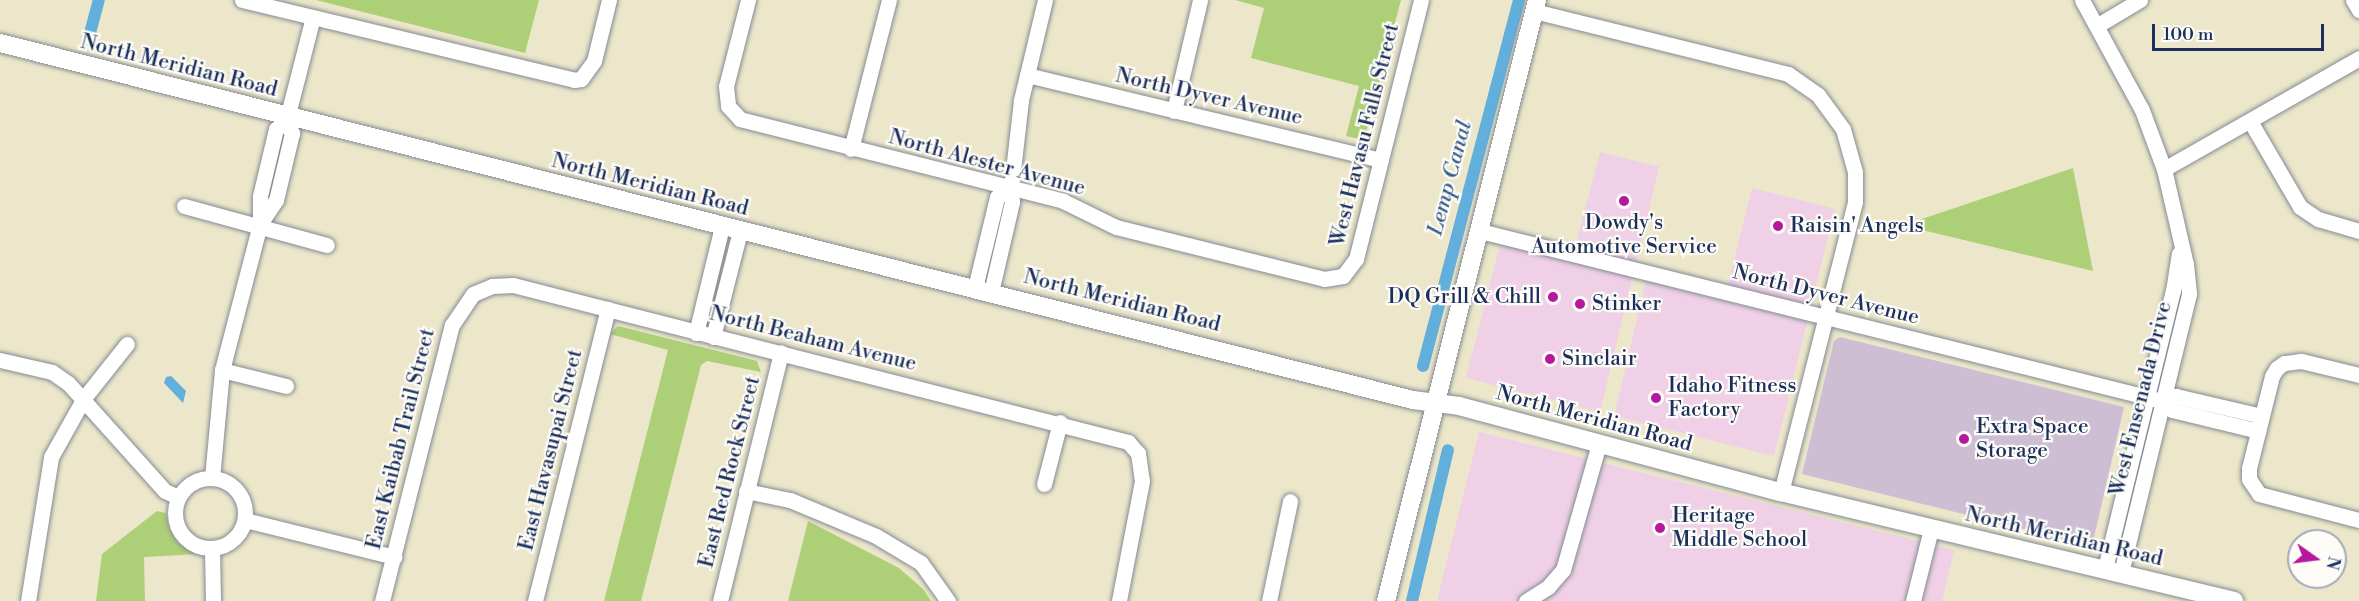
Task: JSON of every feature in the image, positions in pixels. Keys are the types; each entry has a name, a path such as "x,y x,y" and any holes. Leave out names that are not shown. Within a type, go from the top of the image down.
{"main road":[{"path":"1386,601 1535,5"},
{"name":"North Meridian Road","path":"0,43 287,119 983,290 1413,400 1437,402 1781,492 2234,601"}],"street":[{"path":"242,0 574,80 581,79 594,61 609,0"},
{"name":"North Alester Avenue","path":"748,0 726,86 728,106 746,121 1078,206 1127,230 1324,279 1343,276"},
{"path":"851,149 889,0"},
{"path":"983,290 997,196 1011,188 1027,75 1045,0"},
{"path":"1173,111 1200,0"},
{"name":"West Havasu Falls Street","path":"1343,276 1356,259 1421,0"},
{"name":"West Ensenada Drive","path":"2082,0 2098,25 2142,110 2164,169 2181,235 2188,294 2162,401 2113,571"},
{"path":"2098,25 2140,0"},
{"path":"2353,0 2359,9"},
{"path":"1535,5 1788,74 1818,95 1843,129 1855,172 1855,202 1781,492"},
{"path":"212,478 222,370 260,224 276,200 292,133 287,119 314,17"},
{"path":"2164,169 2359,58"},
{"name":"North Dyver Avenue","path":"1027,75 1381,160"},
{"path":"2250,121 2300,207 2318,219 2359,231"},
{"path":"184,206 260,224 327,244"},
{"path":"696,333 722,226"},
{"path":"713,337 740,231"},
{"name":"North Dyver Avenue","path":"1480,231 2162,401 2176,396 2260,424"},
{"name":"West Ensenada Drive","path":"2113,571 2147,397 2173,291 2181,235"},
{"name":"North Beaham Avenue","path":"473,294 492,286 513,285 696,333 1060,422 1114,436 1128,442 1138,453 1142,481 1119,601"},
{"name":"East Kaibab Trail Street","path":"382,601 452,325 473,294"},
{"name":"East Havasupai Street","path":"535,601 608,309"},
{"path":"28,601 51,458 84,398 127,344"},
{"name":"East Red Rock Street","path":"720,601 781,352"},
{"path":"0,360 52,372 84,398 165,490 178,497"},
{"path":"2359,375 2301,361 2284,363 2272,376 2249,468 2253,487 2268,498 2359,520"},
{"path":"222,370 286,386"},
{"path":"1044,484 1060,422"},
{"path":"1526,601 1548,587 1563,570 1599,444"},
{"path":"212,478 224,480 238,492 245,508 245,520 233,540 212,549 191,544 177,528 175,507 178,497 192,482 212,478"},
{"path":"746,491 790,500 876,536 921,563 948,601"},
{"path":"1269,601 1290,501"},
{"path":"245,520 394,556"},
{"path":"1913,601 1931,529"},
{"path":"212,549 213,601"}],"shaded area":[{"path":"1600,152 1659,167 1600,412 1466,378 1504,229 1575,247"},
{"path":"1752,188 1835,209 1774,456 1614,416 1646,280 1724,300"},
{"name":"Extra Space Storage","path":"1840,337 2124,407 2092,546 1802,474 1834,341"},
{"name":"Heritage Middle School","path":"1479,432 1954,550 1942,601 1437,601"}],"green space":[{"path":"316,0 539,0 525,53"},
{"path":"1235,0 1401,0 1364,140 1346,136 1359,86 1251,58 1264,8"},
{"path":"2073,168 2093,271 1914,228 1916,221"},
{"path":"618,326 757,361 761,372 707,361 701,365 641,601 604,601 668,350 610,334"},
{"path":"157,511 166,513 169,528 179,544 199,554 144,557 145,601 96,601 102,554"},
{"path":"808,521 899,568 923,589 931,601 788,601"}],"water":[{"path":"171,376 186,391 183,403 164,383 166,377"}],"waterway":[{"path":"90,33 99,0"},
{"name":"Lemp Canal","path":"1423,366 1519,0"},
{"name":"Lemp Canal","path":"1412,601 1448,450"}],"place":[{"name":"Dowdy's Automotive Service","path":"1624,201"},
{"name":"Raisin' Angels","path":"1778,226"},
{"name":"DQ Grill & Chill","path":"1553,297"},
{"name":"Stinker","path":"1580,304"},
{"name":"Sinclair","path":"1550,359"},
{"name":"Idaho Fitness Factory","path":"1656,398"},
{"name":"Extra Space Storage","path":"1964,439"},
{"name":"Heritage Middle School","path":"1660,528"}]}
